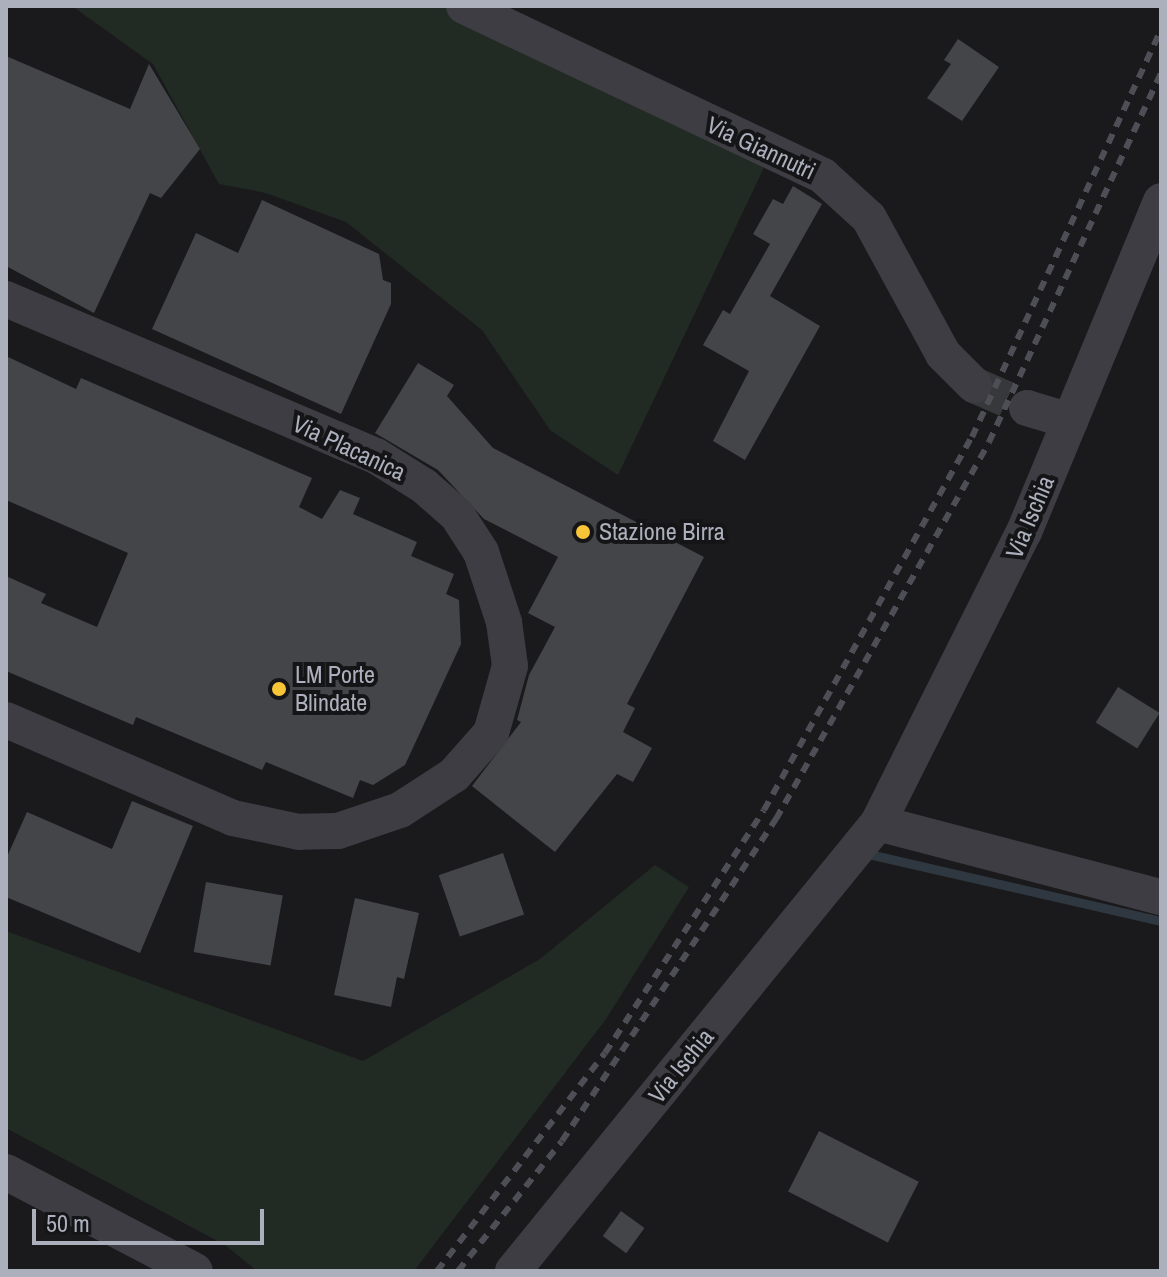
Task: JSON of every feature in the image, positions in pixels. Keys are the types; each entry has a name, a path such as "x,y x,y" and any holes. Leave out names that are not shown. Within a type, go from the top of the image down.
{"street":[{"name":"Via Giannutri","path":"464,6 823,176 869,218 943,354 974,385"},
{"name":"Via Ischia","path":"513,1271 865,843 983,620 1161,201"},
{"name":"Via Placanica","path":"6,299 366,452 424,486 457,515 481,552 498,599 510,666 491,733 454,775 400,810 338,831 299,832 233,818 6,720"},
{"path":"1027,408 1070,421"},
{"path":"865,843 1161,897"},
{"path":"6,1172 195,1271"}],"shaded area":[{"path":"72,6 488,6 768,159 618,475 550,430 482,330 346,222 266,193 219,184 153,64"},
{"path":"655,865 689,887 606,1019 414,1271 257,1271 225,1245 6,1128 6,931 363,1061 540,959"}],"building":[{"path":"958,39 999,67 962,121 927,98 951,64 944,60"},
{"path":"6,56 130,109 149,64 200,149 161,198 150,193 94,313 6,266"},
{"path":"793,186 822,204 770,296 820,326 745,460 713,441 749,371 703,345 723,310 730,314 770,244 753,234 773,199 783,204"},
{"path":"262,200 379,254 383,280 391,283 391,304 341,414 152,329 196,233 238,253"},
{"path":"6,356 76,389 81,378 312,478 299,507 322,519 340,490 360,498 353,514 417,542 411,556 454,574 446,594 459,600 461,644 405,765 373,785 360,780 353,798 266,762 262,770 136,717 133,725 6,671 6,576 46,594 41,603 97,627 128,553 6,500"},
{"path":"418,363 454,385 447,396 493,448 704,557 627,704 635,708 623,732 652,748 633,782 617,774 555,852 472,786 521,722 517,720 529,675 555,627 528,613 558,557 484,519 438,470 375,433"},
{"path":"1118,687 1160,713 1137,749 1096,723"},
{"path":"132,801 193,826 140,953 6,897 6,859 27,812 112,849"},
{"path":"503,853 524,914 460,937 439,875"},
{"path":"206,882 283,896 270,965 194,952"},
{"path":"355,898 419,913 404,979 397,977 391,1007 334,995"},
{"path":"819,1131 919,1182 888,1242 788,1192"},
{"path":"621,1211 644,1228 626,1253 603,1236"}],"waterway":[{"path":"864,853 1161,921"}],"tunnel":[{"path":"974,385 1027,408"}],"railway":[{"path":"437,1271 605,1053 764,810 972,437 1161,29"},
{"path":"458,1271 562,1141 776,819 989,442 1161,73"}],"place":[{"name":"Stazione Birra","path":"583,532"},
{"name":"LM Porte Blindate","path":"279,689"}]}
